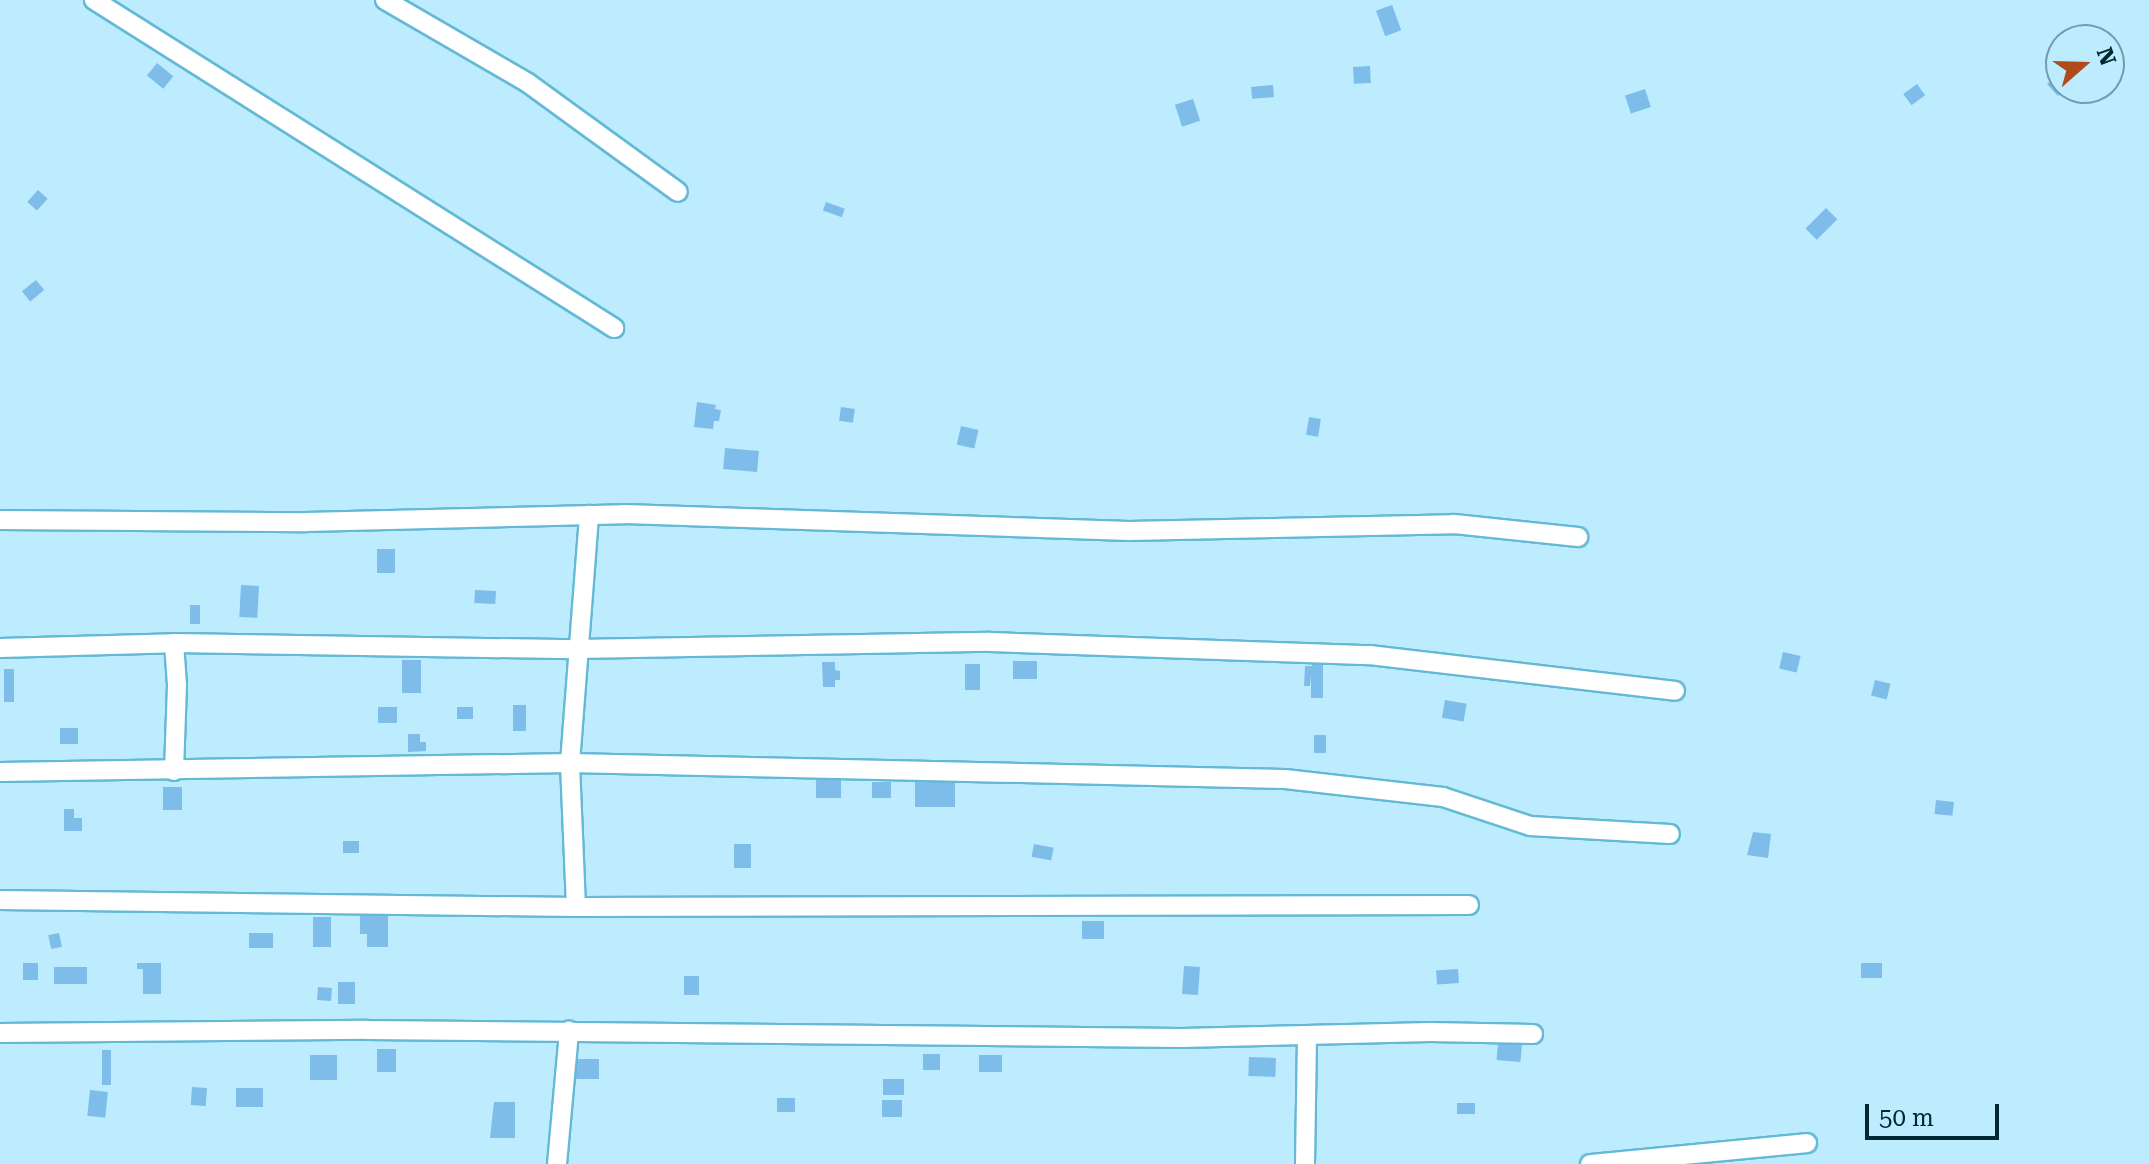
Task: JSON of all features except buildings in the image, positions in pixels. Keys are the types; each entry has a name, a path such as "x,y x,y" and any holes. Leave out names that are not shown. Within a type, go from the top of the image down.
{"street":[{"path":"94,0 614,328"},
{"path":"385,0 528,83 678,192"},
{"path":"0,520 263,522 589,515 1129,531 1454,524 1578,537"},
{"path":"576,907 570,763 589,515"},
{"path":"0,648 174,643 577,649 990,642 1370,655 1675,691"},
{"path":"174,643 177,685 174,771"},
{"path":"0,772 570,763 1285,779 1443,797 1545,828 1670,834"},
{"path":"0,900 576,907 1469,905"},
{"path":"557,1164 569,1031"},
{"path":"0,1033 569,1031 1307,1037 1430,1032 1533,1034"},
{"path":"1305,1164 1307,1037"},
{"path":"1590,1164 1807,1143"}]}
